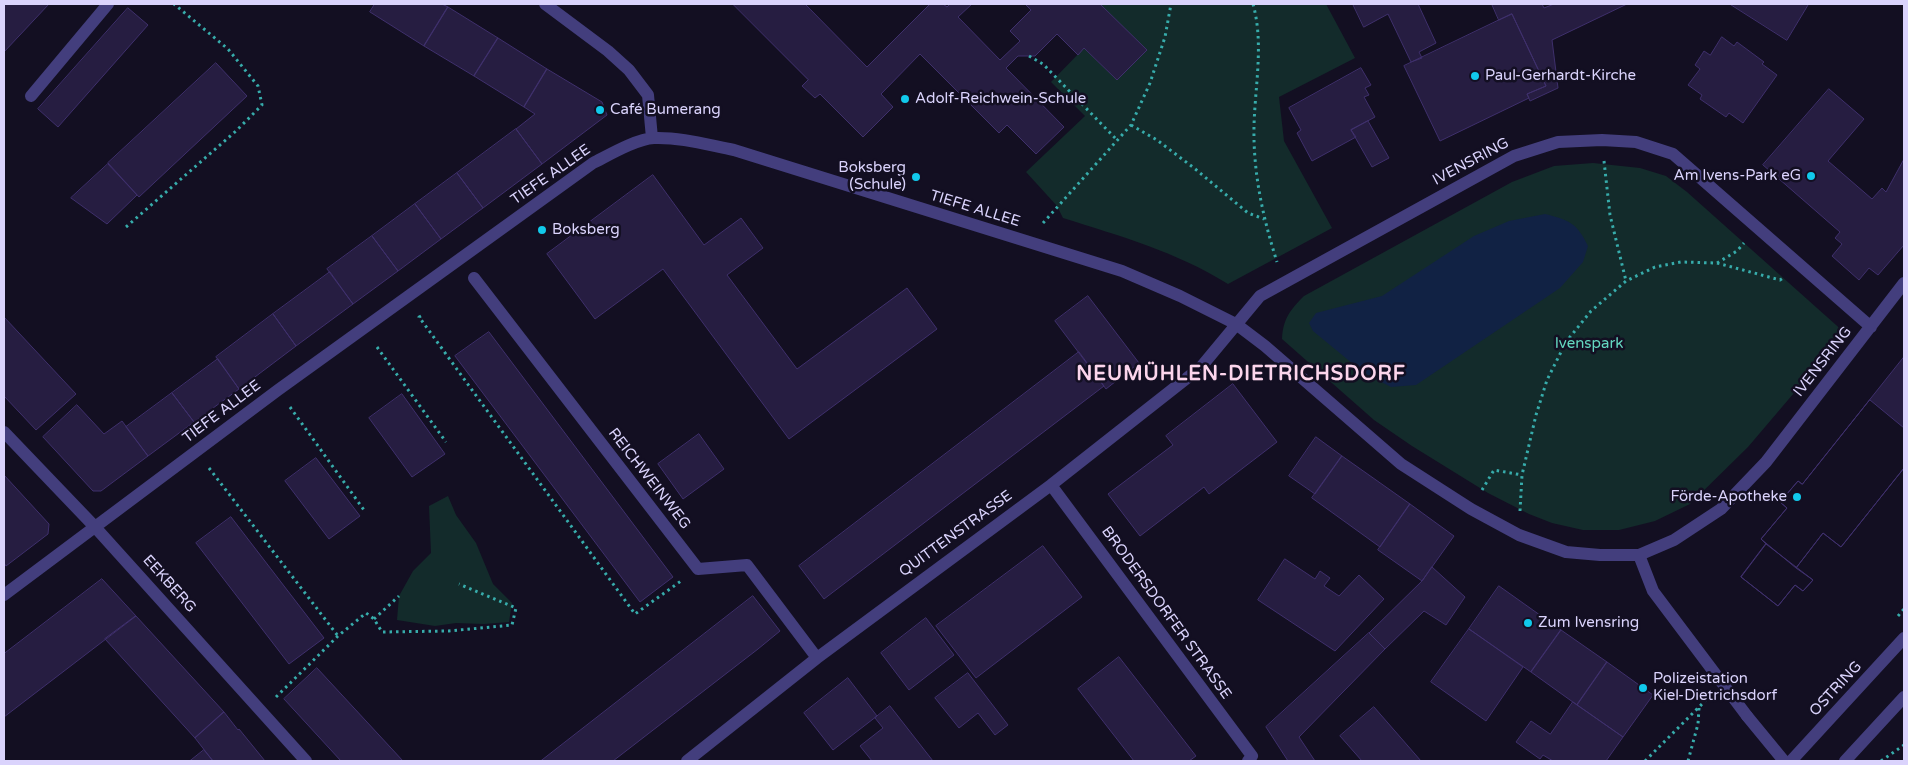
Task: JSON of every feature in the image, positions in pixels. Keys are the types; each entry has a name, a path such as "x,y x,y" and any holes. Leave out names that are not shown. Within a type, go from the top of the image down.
{"street":[{"path":"31,96 108,4"},
{"path":"546,4 608,51 629,70 648,95 652,138"},
{"name":"TIEFE ALLEE","path":"4,595 278,390 593,163 622,148 652,138 693,142 734,150 1122,271 1180,296 1236,324"},
{"name":"IVENSRING","path":"1602,140 1636,142 1673,154 1759,228 1871,327 1766,462 1721,509 1674,540 1639,555 1600,555 1566,552 1519,535 1471,509 1401,464 1265,346 1236,324 1260,296 1283,282 1514,156 1558,142 1602,140"},
{"name":"REICHWEINWEG","path":"474,278 698,569"},
{"path":"1871,327 1904,283"},
{"name":"QUITTENSTRASSE","path":"687,761 817,658 1051,485 1201,367 1236,324"},
{"name":"EEKBERG","path":"4,432 95,527 306,761"},
{"name":"BRODERSDORFER STRASSE","path":"1051,485 1252,756 1248,761"},
{"path":"1639,555 1653,591 1747,716 1784,761"},
{"path":"698,569 747,565 817,658"},
{"name":"OSTRING","path":"1791,761 1904,638"},
{"path":"1845,761 1904,697"}],"path":[{"path":"126,227 236,132 262,105 258,86 228,49 174,4"},
{"path":"1027,242 1131,125 1150,83 1165,37 1171,4"},
{"path":"1252,4 1256,15 1258,57 1254,127 1255,164 1264,219 1283,282"},
{"path":"1029,56 1043,64 1117,140"},
{"path":"1131,125 1158,140 1248,213 1264,219"},
{"path":"1602,140 1610,214 1626,282"},
{"path":"1717,263 1737,251 1759,228"},
{"path":"1519,535 1522,475 1536,415 1547,380 1566,342 1591,311 1626,282 1655,267 1681,262 1717,263 1780,280 1804,268"},
{"path":"427,311 419,317 634,614 698,569"},
{"path":"377,347 446,442"},
{"path":"291,409 364,510"},
{"path":"196,452 338,636"},
{"path":"1471,509 1494,470 1522,475"},
{"path":"261,711 338,636 366,612 374,619 382,632 449,631 512,625 516,608 459,584"},
{"path":"374,619 399,596"},
{"path":"1645,761 1723,684"},
{"path":"1688,761 1698,724 1699,707"},
{"path":"1881,761 1904,745"}],"green space":[{"path":"1100,4 1326,4 1355,58 1279,97 1284,141 1332,228 1228,284 1168,254 1127,238 1063,218 1057,206 1026,172 1085,116 1051,82 1084,48 1117,80 1146,50"},
{"name":"Ivenspark","path":"1593,163 1640,168 1666,176 1687,192 1845,333 1748,447 1690,504 1655,521 1619,530 1583,530 1552,523 1529,514 1488,493 1374,420 1282,339 1288,315 1304,296 1512,182 1554,166"},
{"path":"448,496 456,515 476,543 493,584 512,603 509,622 484,624 456,623 435,626 397,620 399,596 413,571 431,553 429,506"}],"water":[{"path":"1545,214 1566,221 1580,232 1588,246 1583,262 1560,288 1416,385 1391,387 1364,373 1313,331 1309,323 1316,313 1382,296 1474,236 1509,221"}],"building":[{"path":"4,4 49,4 4,52"},
{"path":"375,4 442,4 448,7 424,46 370,12"},
{"path":"733,4 805,4 867,67 930,4 943,4 947,7 950,4 972,4 958,17 1000,60 1020,41 1010,31 1031,10 1025,4 1100,4 1147,50 1117,80 1084,48 1078,55 1057,34 1035,56 1018,56 1006,68 1064,127 1036,154 1007,125 999,133 920,54 881,94 893,107 863,137 820,94 815,98 802,86 808,80"},
{"path":"1353,4 1418,4 1436,43 1419,52 1422,58 1411,62 1388,14 1364,27"},
{"path":"1492,4 1542,4 1544,8 1554,4 1627,4 1552,40 1558,88 1530,101 1527,94 1546,86 1512,14 1499,20"},
{"path":"1730,4 1807,4 1808,5 1787,40"},
{"path":"448,7 498,38 474,76 424,46"},
{"path":"128,8 148,25 58,127 38,109"},
{"name":"Paul-Gerhardt-Kirche","path":"1512,14 1546,86 1527,94 1529,98 1440,141 1404,66"},
{"path":"1722,37 1734,46 1737,42 1764,62 1762,64 1777,75 1743,123 1729,113 1726,117 1700,99 1702,95 1688,85 1700,69 1695,65 1704,51 1710,55"},
{"path":"498,38 547,69 524,107 474,76"},
{"path":"216,63 247,96 139,197 108,163"},
{"path":"1361,68 1371,85 1365,88 1369,95 1364,97 1375,117 1351,130 1356,137 1312,161 1297,133 1301,130 1289,108"},
{"path":"547,69 602,102 607,115 542,164 516,129 535,114 524,107"},
{"name":"Am Ivens-Park eG","path":"1829,89 1864,119 1828,161 1872,199 1882,188 1886,192 1904,159 1904,245 1878,275 1869,268 1859,280 1832,256 1842,244 1835,238 1840,232 1763,165"},
{"path":"1368,121 1389,158 1372,167 1351,130"},
{"path":"516,129 542,164 483,208 457,173"},
{"path":"108,164 137,195 107,224 71,198"},
{"path":"457,173 483,208 441,239 415,204"},
{"path":"653,175 704,245 741,218 763,248 727,275 797,369 907,288 937,329 789,439 663,269 595,319 547,254"},
{"path":"415,204 441,239 398,271 372,236"},
{"path":"372,236 398,271 353,304 327,269"},
{"path":"330,272 353,304 296,346 273,314"},
{"path":"1088,296 1139,363 1106,389 1055,321"},
{"path":"273,314 296,346 239,389 216,357"},
{"path":"4,317 76,394 36,430 4,396"},
{"path":"489,332 673,577 640,602 455,356"},
{"path":"1079,352 1104,386 824,599 799,566"},
{"path":"1904,357 1904,468 1841,547 1823,533 1796,568 1813,580 1803,591 1795,585 1778,606 1741,577 1766,544 1761,539 1787,508 1780,502 1798,481 1802,484"},
{"path":"218,359 239,389 194,422 172,393"},
{"path":"1233,384 1277,442 1209,494 1204,487 1140,536 1108,494 1173,445 1166,436"},
{"path":"172,393 194,422 148,456 126,427"},
{"path":"402,394 445,454 412,477 369,418"},
{"path":"1870,400 1904,428 1904,468 1841,547 1823,533 1796,568 1761,539 1787,508 1780,502 1798,481 1802,484"},
{"path":"77,405 104,434 122,421 148,456 101,491 93,491 43,437"},
{"path":"699,434 724,469 683,499 658,464"},
{"path":"1316,437 1342,456 1315,494 1289,476"},
{"path":"1342,456 1410,504 1380,547 1312,498"},
{"path":"316,458 360,516 329,539 285,481"},
{"path":"4,475 49,524 48,534 6,566 4,563"},
{"path":"1410,504 1454,536 1422,581 1378,550"},
{"path":"231,517 324,638 289,664 196,543"},
{"path":"1766,544 1813,580 1803,591 1795,585 1778,606 1741,577"},
{"path":"1043,546 1082,597 976,678 936,626"},
{"path":"1285,559 1315,579 1320,571 1330,578 1324,586 1339,596 1359,575 1384,599 1335,651 1258,600"},
{"path":"1432,567 1465,597 1446,625 1424,611 1385,649 1369,633 1422,581"},
{"path":"102,579 136,616 4,717 4,654"},
{"path":"1499,586 1561,630 1531,672 1469,629"},
{"path":"753,596 780,631 758,649 613,761 541,761"},
{"path":"136,616 224,712 195,738 105,639"},
{"path":"926,618 954,655 909,690 881,653"},
{"path":"1469,629 1523,667 1486,721 1431,682"},
{"path":"1561,630 1607,662 1577,705 1531,672"},
{"path":"1369,633 1385,649 1299,737 1315,761 1288,761 1266,727"},
{"path":"1119,657 1196,756 1189,761 1134,761 1078,689"},
{"path":"1607,662 1653,695 1623,737 1577,705"},
{"path":"317,668 403,761 341,761 284,699"},
{"path":"968,673 1008,725 995,735 978,713 959,728 935,698"},
{"path":"848,678 877,716 833,750 804,713"},
{"path":"1573,702 1623,737 1606,761 1553,761 1543,755 1540,759 1516,742 1531,721 1550,734"},
{"path":"890,706 933,761 872,761 860,746 883,728 875,718"},
{"path":"1374,707 1421,761 1362,761 1340,736"},
{"path":"224,712 265,761 213,761 195,738"},
{"path":"204,750 213,761 190,761"}],"place":[{"name":"Paul-Gerhardt-Kirche","path":"1475,76"},
{"name":"Adolf-Reichwein-Schule","path":"905,99"},
{"name":"Café Bumerang","path":"600,110"},
{"name":"Am Ivens-Park eG","path":"1811,176"},
{"name":"Boksberg (Schule)","path":"916,177"},
{"name":"Boksberg","path":"542,230"},
{"name":"Förde-Apotheke","path":"1797,497"},
{"name":"Zum Ivensring","path":"1528,623"},
{"name":"Polizeistation Kiel-Dietrichsdorf","path":"1643,688"}],"district":[{"name":"NEUMÜHLEN-DIETRICHSDORF","path":"1241,375"}]}
